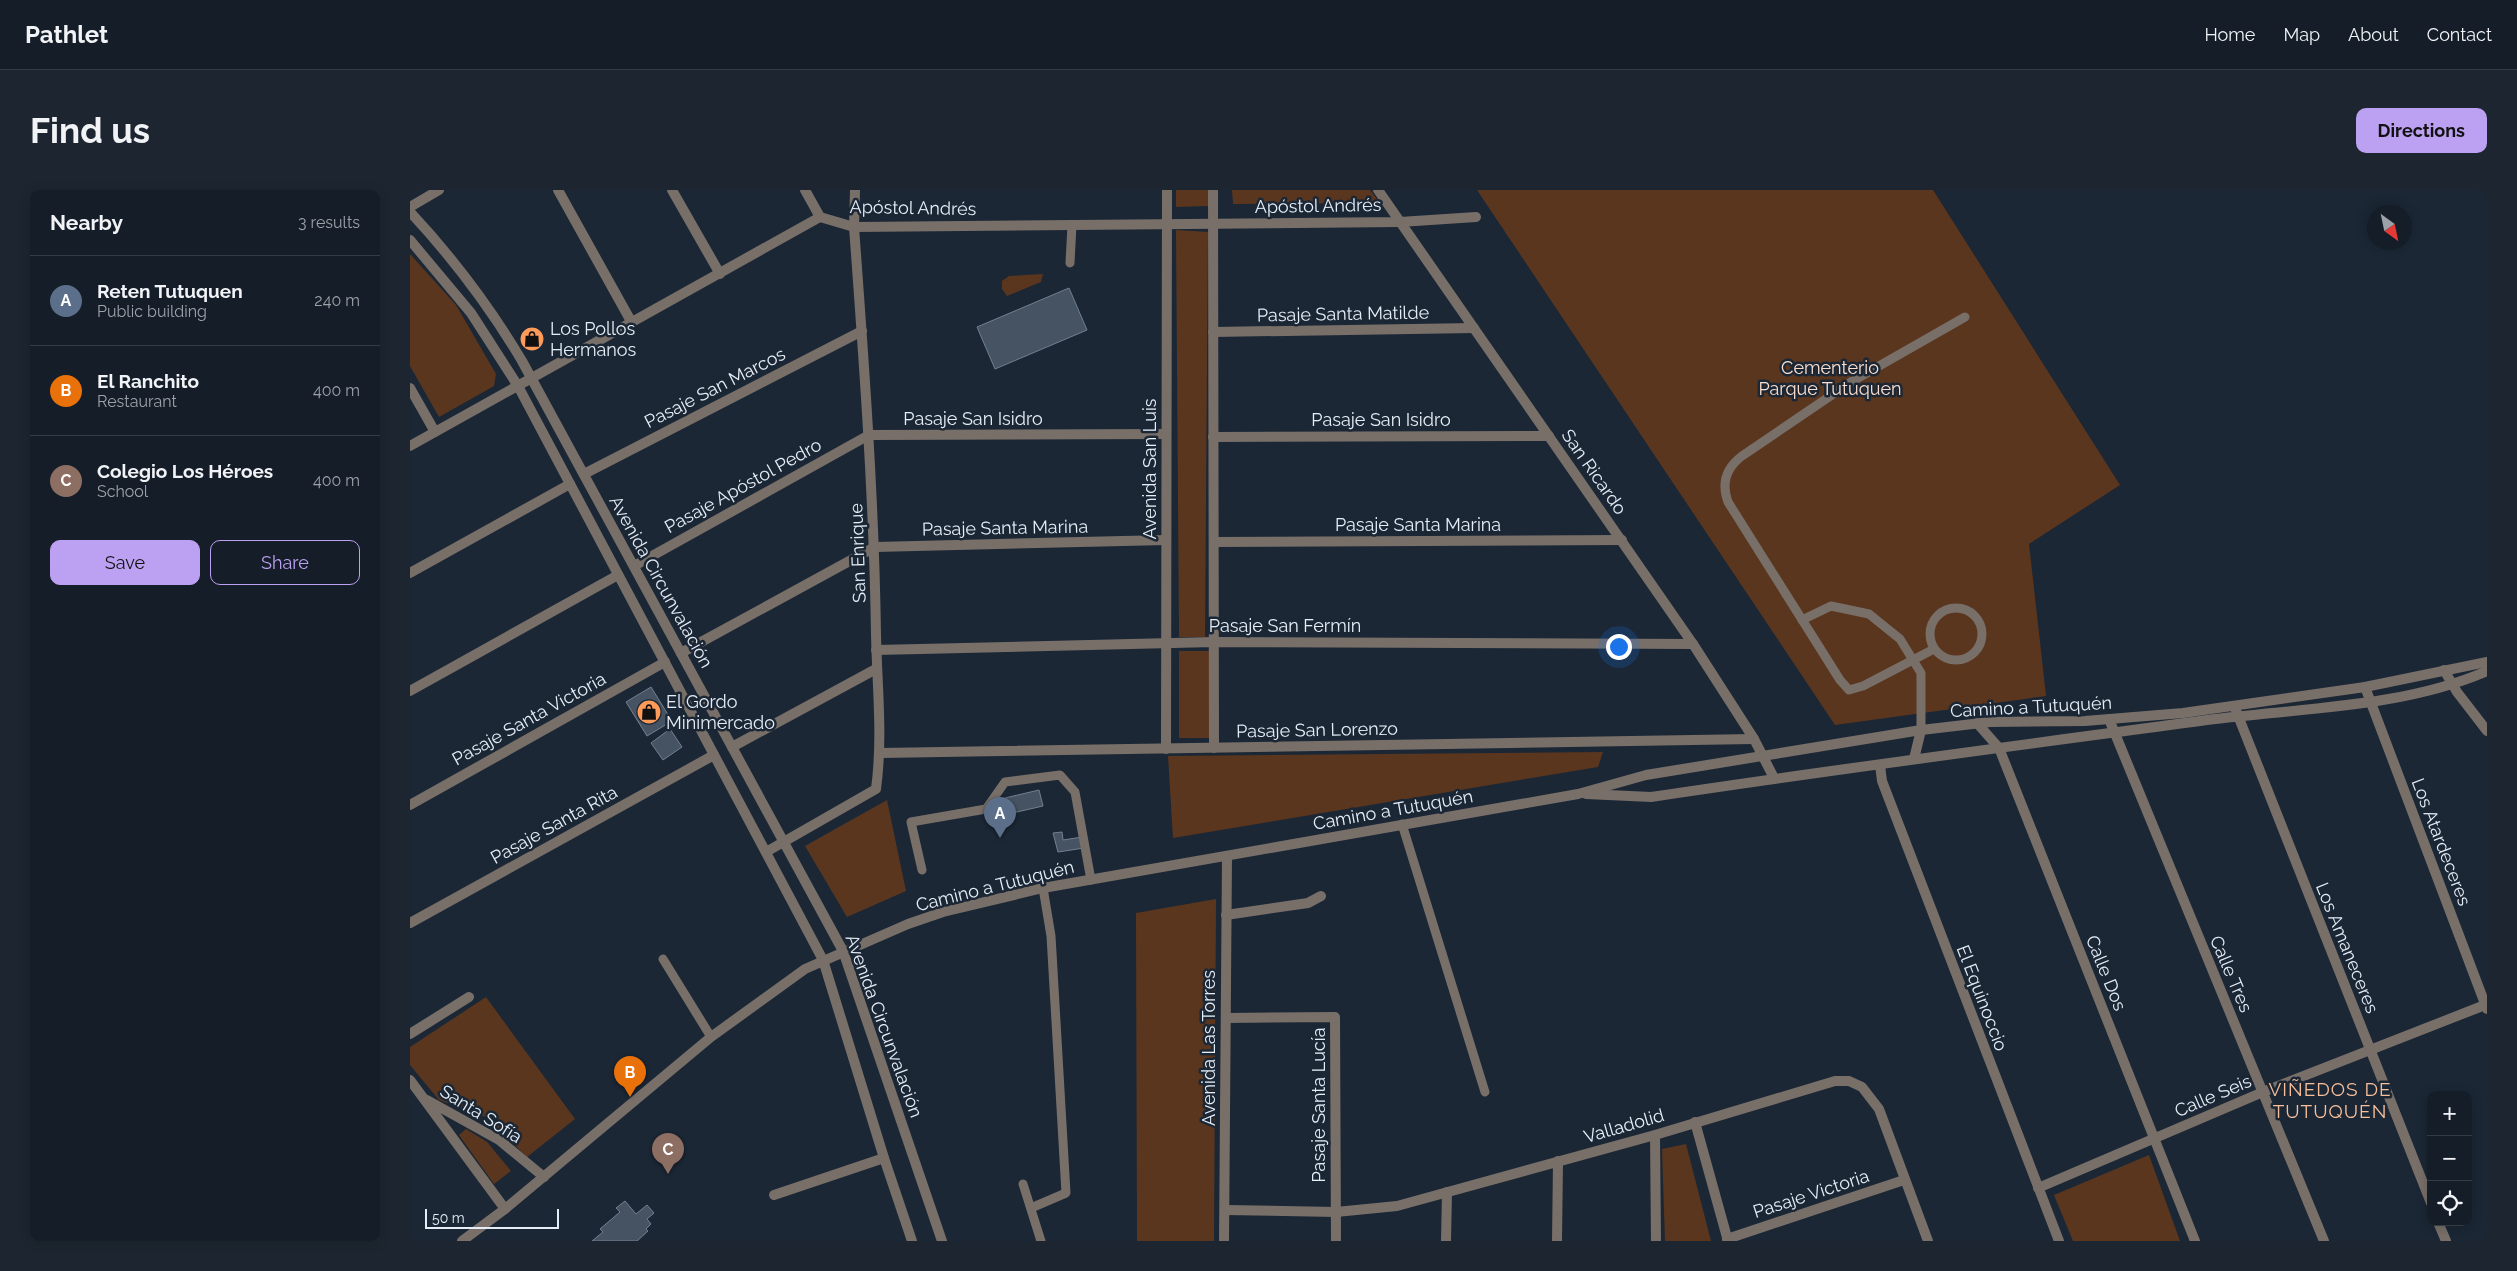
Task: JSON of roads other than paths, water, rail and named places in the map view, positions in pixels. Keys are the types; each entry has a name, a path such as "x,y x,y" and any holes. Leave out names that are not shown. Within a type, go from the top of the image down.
{"street":[{"path":"410,207 439,190"},
{"path":"558,190 632,323"},
{"path":"672,190 720,274"},
{"path":"410,446 820,217 805,190"},
{"name":"San Enrique","path":"766,852 876,789 881,753 876,669 875,547 854,227 854,190"},
{"name":"Avenida San Luis","path":"1166,190 1166,749"},
{"path":"1213,190 1214,748"},
{"name":"San Ricardo","path":"1378,190 1693,644 1754,739 1774,778"},
{"name":"Avenida Circunvalación","path":"410,212 447,254 484,301 532,378 843,951 942,1241"},
{"name":"Apóstol Andrés","path":"820,217 854,227 1400,222 1476,217"},
{"name":"Avenida Circunvalación","path":"410,240 471,313 518,386 823,960 884,1158 912,1241"},
{"name":"Pasaje Santa Matilde","path":"1213,332 1474,328"},
{"name":"Pasaje San Marcos","path":"584,474 862,331"},
{"path":"410,388 435,432"},
{"name":"Pasaje San Isidro","path":"869,435 1166,434"},
{"name":"Pasaje Apóstol Pedro","path":"634,566 869,435"},
{"name":"Pasaje San Isidro","path":"1214,437 1550,436"},
{"path":"410,573 570,484"},
{"name":"Pasaje Santa Marina","path":"875,547 1166,540"},
{"name":"Pasaje Santa Marina","path":"1214,542 1622,540"},
{"path":"681,653 875,547"},
{"path":"410,691 618,575"},
{"name":"Pasaje San Fermín","path":"876,650 1214,642 1693,644"},
{"name":"Pasaje Santa Victoria","path":"410,805 664,662"},
{"name":"Camino a Tutuquén","path":"462,1241 505,1209 711,1037 805,969 843,951 943,912 1043,888 1578,794 1646,775 1921,730 1977,723 2109,719 2183,713 2365,687 2487,662"},
{"path":"732,747 876,669"},
{"path":"2444,670 2487,731"},
{"name":"Camino a Tutuquén","path":"1578,794 1651,797 1914,759 2238,716 2370,701 2453,684 2487,671"},
{"name":"Los Atardeceres","path":"2365,687 2486,1007"},
{"name":"Los Amaneceres","path":"2234,705 2427,1193"},
{"name":"Calle Tres","path":"2109,719 2324,1241"},
{"name":"Calle Dos","path":"1977,723 1999,748 2195,1241"},
{"path":"1914,759 1921,730"},
{"name":"Pasaje San Lorenzo","path":"881,753 1754,739"},
{"name":"Pasaje Santa Rita","path":"410,923 714,755"},
{"name":"El Equinoccio","path":"1880,765 1882,781 2059,1241"},
{"name":"Avenida Las Torres","path":"1224,1241 1227,856"},
{"path":"1226,915 1308,903 1321,896"},
{"path":"410,1034 469,997"},
{"name":"Calle Seis","path":"2038,1188 2263,1092 2370,1049 2486,1007"},
{"name":"Pasaje Santa Lucía","path":"1226,1018 1335,1017 1336,1212"},
{"name":"Santa Sofía","path":"410,1080 505,1209"},
{"name":"Valladolid","path":"1224,1210 1336,1212 1396,1206 1655,1135 1835,1081 1849,1082 1862,1087 1879,1110 1928,1241"},
{"name":"Santa Sofía","path":"424,1098 499,1140 544,1177"},
{"path":"1695,1122 1728,1240"},
{"path":"1655,1135 1656,1241"},
{"path":"774,1195 884,1158"},
{"path":"1556,1241 1558,1161"},
{"name":"Pasaje Victoria","path":"1728,1240 1904,1180"},
{"path":"1446,1241 1447,1192"},
{"path":"1336,1212 1336,1241"},
{"path":"2440,1226 2446,1241"}],"lane":[{"path":"1070,263 1072,225"},
{"path":"1934,649 1863,686 1849,690 1840,680 1728,502 1724,488 1730,467 1742,456 1851,382 1965,316"},
{"path":"1802,620 1831,606 1869,614 1900,639 1921,673 1921,730"},
{"path":"1960,608 1976,618 1980,626 1981,640 1970,656 1954,660 1942,656 1934,649 1930,640 1931,626 1942,612 1960,608"},
{"path":"922,870 912,822 986,809 1005,782 1060,775 1075,792 1091,880"},
{"path":"1402,824 1485,1092"},
{"path":"1031,1208 1066,1193 1051,936 1043,888"},
{"path":"663,959 711,1037"},
{"path":"1023,1184 1041,1241"}],"place":[{"name":"Los Pollos Hermanos","path":"532,339"},
{"name":"El Gordo Minimercado","path":"649,712"},
{"name":"Reten Tutuquen","path":"1000,838"},
{"name":"El Ranchito","path":"630,1097"},
{"name":"Colegio Los Héroes","path":"668,1174"}],"district":[{"name":"VIÑEDOS DE TUTUQUÉN","path":"2330,1100"}],"park label":[{"name":"Cementerio Parque Tutuquen","path":"1830,378"}]}
